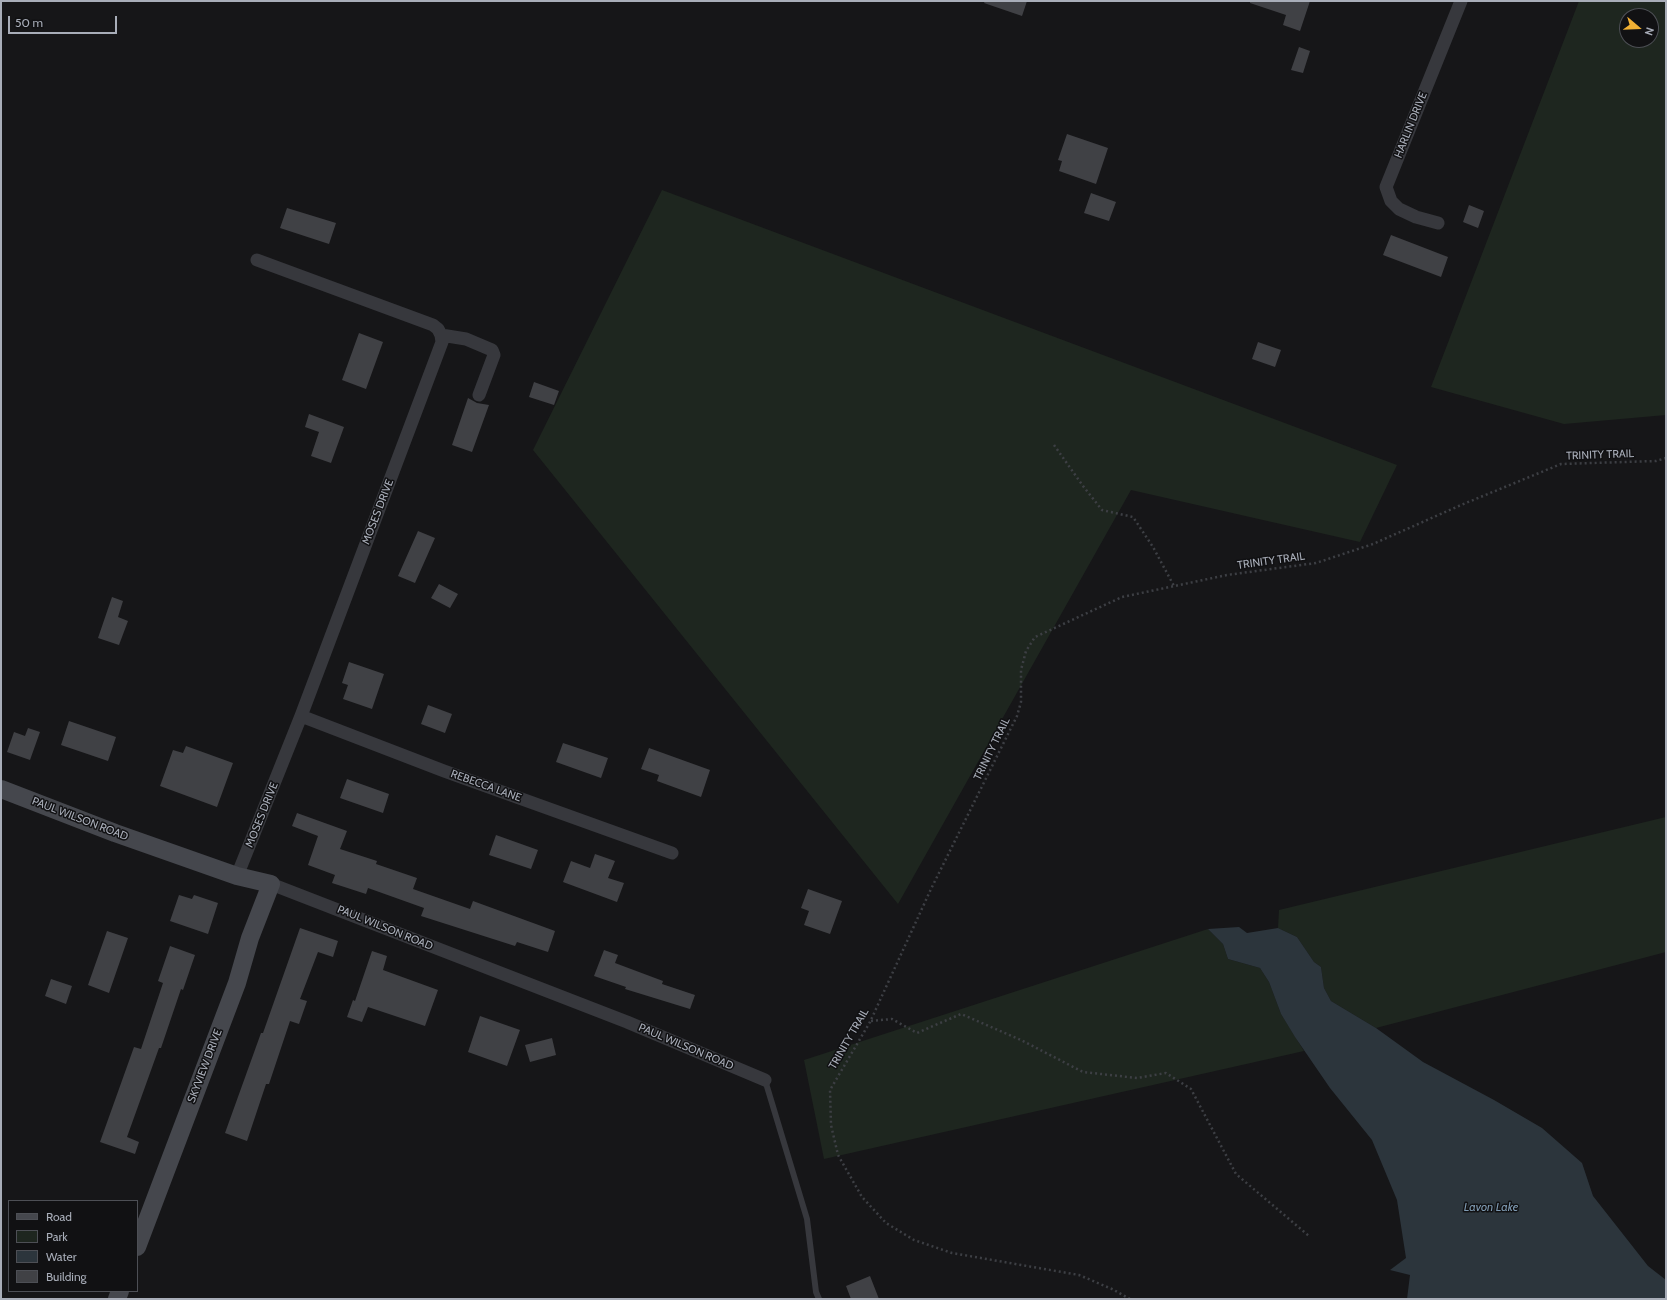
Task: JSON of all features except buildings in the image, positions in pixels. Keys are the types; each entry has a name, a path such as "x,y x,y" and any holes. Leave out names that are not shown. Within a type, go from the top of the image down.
{"street":[{"name":"HARLIN DRIVE","path":"1438,223 1416,217 1399,209 1391,201 1386,188 1461,1"},
{"path":"257,260 433,325 438,329 441,335 466,339 492,350 494,355 479,395"},
{"name":"MOSES DRIVE","path":"237,876 301,716 440,350 441,335"},
{"name":"REBECCA LANE","path":"301,716 444,771 672,853"},
{"name":"PAUL WILSON ROAD","path":"1,789 115,833 237,876 271,884 627,1022 765,1080"},
{"name":"SKYVIEW DRIVE","path":"138,1244 237,983 250,938 271,884"}],"lane":[{"path":"765,1080 807,1219 816,1292 819,1299"}],"path":[{"path":"1054,445 1102,510 1133,517 1153,547 1174,586"},
{"name":"TRINITY TRAIL","path":"1130,1299 1112,1288 1079,1275 952,1253 914,1240 886,1223 862,1197 838,1155 831,1125 830,1090 870,1022 931,890 1017,716 1021,702 1023,663 1026,651 1035,637 1122,598 1227,575 1316,563 1373,544 1461,505 1561,464 1656,461 1666,458"},
{"path":"870,1022 892,1019 917,1033 961,1014 1021,1040 1083,1072 1137,1078 1166,1073 1190,1089 1236,1174 1309,1236"}],"green space":[{"path":"1579,1 1666,1 1666,415 1564,424 1431,387"},
{"path":"662,190 1397,465 1360,542 1131,490 898,904 533,450"},
{"path":"1666,817 1666,952 1376,1028 1331,1001 1324,988 1321,967 1314,962 1297,937 1278,928 1279,910"},
{"path":"1208,929 1223,944 1228,959 1260,968 1269,982 1281,1014 1304,1051 824,1159 804,1060"}],"water":[{"name":"Lavon Lake","path":"1239,927 1247,933 1278,928 1297,937 1314,962 1321,967 1324,988 1331,1001 1376,1028 1423,1062 1494,1100 1542,1128 1582,1163 1593,1196 1648,1266 1666,1280 1666,1299 1407,1299 1410,1275 1390,1270 1406,1258 1397,1200 1372,1140 1330,1088 1295,1037 1281,1014 1269,982 1260,968 1228,959 1223,944 1208,929"}]}
